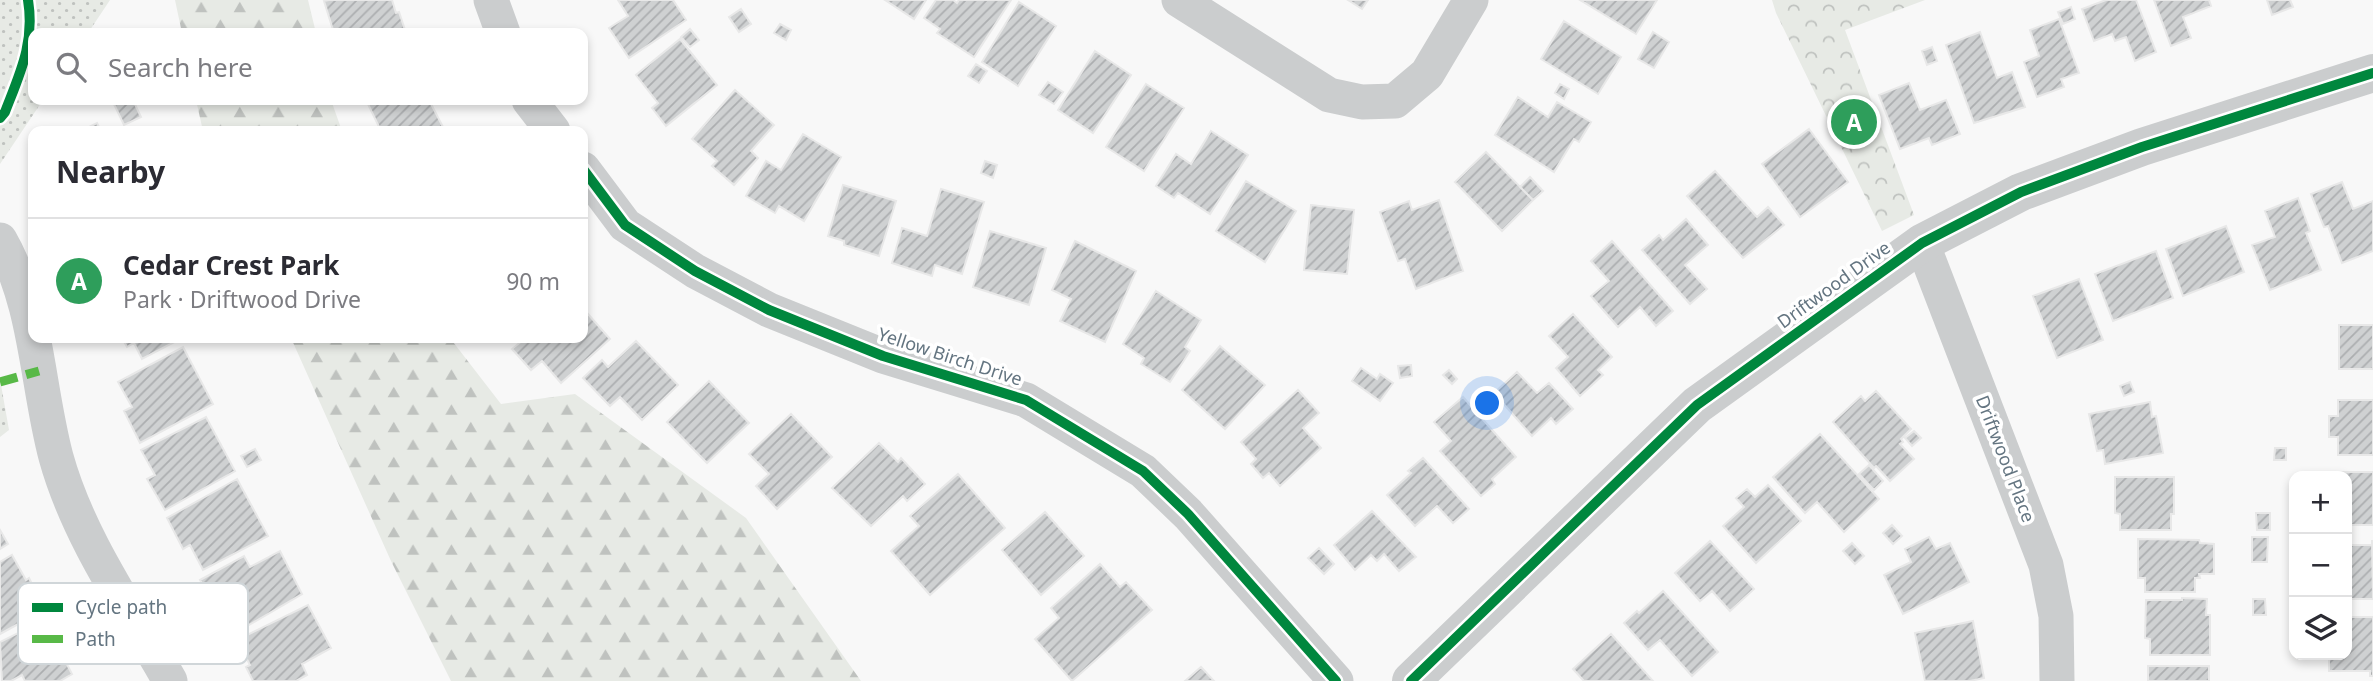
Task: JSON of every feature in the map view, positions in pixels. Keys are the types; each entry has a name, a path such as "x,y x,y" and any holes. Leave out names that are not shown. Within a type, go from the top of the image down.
{"street":[{"path":"491,0 501,28"},
{"path":"1179,0 1329,95 1362,102 1395,101 1427,75 1471,0"},
{"name":"Driftwood Drive","path":"1411,681 1696,405 1922,243 2021,192 2142,147 2373,73"},
{"path":"533,105 549,126"},
{"name":"Yellow Birch Drive","path":"588,176 625,225 695,271 769,310 883,355 1026,400 1143,471 1188,514 1336,681"},
{"path":"0,240 19,278 28,321"},
{"name":"Driftwood Place","path":"1922,243 2046,565 2056,616 2056,681"},
{"path":"33,343 56,455 69,499 114,583"},
{"path":"160,664 170,681"}],"green space":[{"path":"0,0 110,0 91,28 28,28 28,105 40,105 0,164"},
{"path":"175,0 308,0 315,28 181,28"},
{"path":"1772,0 1925,0 1845,30 1914,215 1882,231"},
{"path":"197,105 333,105 340,126 202,126"},
{"path":"293,343 454,343 501,404 575,394 746,518 861,681 451,681 391,561"},
{"path":"0,379 9,430 0,437"}],"building":[{"path":"392,0 404,28 332,28 324,1"},
{"path":"618,0 673,0 686,20 629,58 609,28 628,16"},
{"path":"885,0 926,0 914,19"},
{"path":"936,0 953,0 957,3 959,0 1011,0 974,57 937,33 940,29 924,18"},
{"path":"1348,0 1368,0 1362,9"},
{"path":"1580,0 1657,0 1636,34"},
{"path":"2106,0 2136,0 2156,52 2135,61 2126,37 2115,41 2112,34 2094,41 2082,9"},
{"path":"2154,0 2209,0 2211,6 2183,17 2191,38 2171,46"},
{"path":"2267,0 2290,0 2293,7 2272,15"},
{"path":"1019,2 1056,26 1018,86 982,62"},
{"path":"2071,7 2075,19 2063,24 2058,12"},
{"path":"741,9 751,24 739,32 729,17"},
{"path":"2059,19 2079,73 2061,79 2064,87 2037,97 2024,62 2039,56 2030,30"},
{"path":"1564,21 1621,57 1598,94 1541,59"},
{"path":"780,24 791,30 786,40 774,33"},
{"path":"690,29 699,40 690,47 681,37"},
{"path":"1653,32 1669,42 1654,68 1638,59"},
{"path":"1980,32 1997,78 2012,72 2025,107 1974,123 1946,45"},
{"path":"680,39 717,85 666,126 652,108 658,103 636,75"},
{"path":"1932,47 1937,61 1927,65 1922,51"},
{"path":"1095,51 1131,75 1093,133 1058,110"},
{"path":"976,64 987,71 979,83 968,76"},
{"path":"1048,82 1063,92 1054,104 1039,95"},
{"path":"1909,83 1920,110 1946,100 1960,134 1932,145 1929,138 1900,149 1879,95"},
{"path":"1146,84 1184,108 1144,171 1106,147"},
{"path":"1560,84 1569,89 1564,99 1555,93"},
{"path":"735,90 774,125 751,151 758,158 734,185 712,166 717,161 692,139"},
{"path":"1518,97 1548,117 1557,102 1591,122 1579,142 1574,139 1554,172 1495,135"},
{"path":"114,105 135,105 141,117 124,125"},
{"path":"368,105 432,105 442,126 379,126"},
{"path":"1809,129 1848,182 1800,217 1762,164"},
{"path":"1211,131 1248,155 1210,214 1178,193 1174,198 1156,186 1176,154 1191,164"},
{"path":"803,134 841,157 804,221 779,206 775,213 746,196 766,161 781,170"},
{"path":"1486,152 1533,200 1502,231 1455,182"},
{"path":"985,161 997,165 993,178 981,173"},
{"path":"1715,171 1757,217 1768,207 1784,225 1743,258 1687,196"},
{"path":"1530,177 1543,191 1533,200 1520,187"},
{"path":"1246,181 1296,211 1265,262 1216,231"},
{"path":"2342,182 2353,209 2373,201 2373,251 2342,263 2328,226 2324,227 2311,194"},
{"path":"843,185 896,201 879,256 844,245 844,241 828,236"},
{"path":"941,189 984,202 962,274 935,265 932,276 892,263 902,228 927,236"},
{"path":"2298,198 2310,231 2306,233 2321,270 2270,290 2252,245 2275,237 2265,211"},
{"path":"1439,200 1463,271 1416,289 1405,259 1398,261 1380,212 1409,201 1412,210"},
{"path":"1311,205 1354,210 1347,274 1304,270"},
{"path":"1686,219 1708,245 1685,265 1707,289 1690,304 1642,250 1659,235 1663,240"},
{"path":"2226,226 2244,272 2183,296 2166,249"},
{"path":"990,231 1046,248 1029,305 973,287"},
{"path":"1075,241 1136,271 1105,342 1060,321 1071,299 1052,290"},
{"path":"1612,241 1673,311 1656,326 1640,307 1618,327 1591,296 1609,281 1591,261"},
{"path":"2156,251 2173,298 2113,321 2095,274"},
{"path":"2079,279 2103,340 2057,358 2033,296"},
{"path":"1156,291 1201,320 1185,347 1190,351 1170,382 1141,364 1144,358 1123,344"},
{"path":"588,314 610,339 561,383 542,361 531,370 512,349 519,343 588,343"},
{"path":"1573,314 1612,357 1598,370 1603,375 1580,396 1556,368 1568,357 1549,336"},
{"path":"2339,325 2373,325 2373,369 2339,369"},
{"path":"636,341 678,385 642,420 620,397 610,406 583,378 602,360 608,367"},
{"path":"134,343 172,343 142,359"},
{"path":"1220,346 1265,385 1225,429 1182,390"},
{"path":"183,347 213,404 140,443 124,411 132,407 118,382"},
{"path":"1411,365 1412,376 1400,378 1398,366"},
{"path":"1361,368 1377,379 1380,374 1393,383 1380,401 1352,381"},
{"path":"1449,370 1457,379 1452,384 1443,375"},
{"path":"1517,372 1537,393 1549,383 1573,409 1556,424 1551,418 1532,436 1494,393"},
{"path":"709,381 749,423 707,463 667,422"},
{"path":"2130,382 2134,392 2124,396 2120,386"},
{"path":"1298,390 1319,413 1303,428 1321,448 1280,486 1269,473 1263,478 1251,464 1256,459 1241,442"},
{"path":"1876,391 1911,429 1901,439 1903,442 1900,444 1914,459 1890,481 1876,466 1874,468 1833,422 1861,396 1865,401"},
{"path":"1463,397 1516,457 1492,479 1495,484 1481,496 1440,451 1451,441 1434,422"},
{"path":"2338,400 2373,400 2373,455 2338,455 2338,437 2329,437 2329,416 2338,416"},
{"path":"2150,402 2152,417 2156,416 2163,453 2105,464 2103,450 2097,451 2089,414"},
{"path":"791,414 832,457 777,509 756,486 769,474 749,454"},
{"path":"206,417 235,471 165,510 147,479 155,475 141,450"},
{"path":"1914,431 1921,438 1912,446 1905,438"},
{"path":"1820,434 1879,499 1844,532 1817,502 1805,513 1773,477"},
{"path":"879,443 898,462 901,458 925,484 907,501 903,496 871,526 832,488"},
{"path":"2275,448 2286,448 2286,460 2274,460"},
{"path":"255,449 261,460 247,467 241,456"},
{"path":"1423,458 1469,509 1453,523 1437,506 1415,526 1387,495"},
{"path":"1869,465 1883,481 1874,490 1859,474"},
{"path":"2352,472 2373,472 2373,525 2352,525"},
{"path":"958,474 1005,528 930,595 891,551 919,526 910,516"},
{"path":"2115,477 2174,477 2171,530 2120,530 2120,514 2115,513"},
{"path":"237,479 268,536 203,570 190,545 183,549 167,518"},
{"path":"1768,485 1801,521 1756,563 1723,526 1744,507 1736,498 1747,489 1755,497"},
{"path":"1372,511 1416,557 1399,571 1384,554 1377,561 1371,555 1355,570 1334,545"},
{"path":"1045,512 1084,556 1041,595 1002,550"},
{"path":"2256,513 2270,513 2270,530 2257,530"},
{"path":"1892,525 1902,536 1893,544 1883,533"},
{"path":"0,530 8,544 0,549"},
{"path":"1929,537 1936,549 1950,543 1969,582 1903,614 1884,575 1911,562 1905,549"},
{"path":"2252,537 2268,537 2267,562 2252,562"},
{"path":"2138,539 2199,540 2200,543 2214,544 2214,574 2199,574 2200,578 2195,578 2195,592 2145,592 2145,578 2138,578"},
{"path":"2372,540 2373,599 2352,599 2352,545 2372,545"},
{"path":"1710,541 1754,589 1730,611 1712,591 1700,601 1675,573"},
{"path":"1852,543 1864,556 1855,564 1843,551"},
{"path":"1319,548 1334,564 1324,574 1308,558"},
{"path":"280,551 302,594 248,626 248,583 202,583 200,580 244,556 250,567"},
{"path":"12,555 26,580 29,578 32,583 18,583 18,624 0,634 0,562"},
{"path":"1100,564 1120,587 1126,582 1152,610 1072,681 1035,639 1059,618 1051,608"},
{"path":"1663,591 1718,652 1692,676 1660,640 1648,650 1624,623"},
{"path":"2207,599 2206,615 2210,615 2210,655 2150,655 2150,639 2145,638 2146,600"},
{"path":"2253,599 2265,599 2266,615 2253,615"},
{"path":"308,605 331,648 302,664 307,675 296,681 253,681 246,667 250,665 248,635"},
{"path":"2352,617 2373,617 2373,676 2370,676 2370,671 2329,671 2329,660 2352,660"},
{"path":"1973,621 1984,678 1970,681 1925,681 1915,633"},
{"path":"18,633 18,664 67,664 72,674 60,681 25,681 22,675 11,681 2,681 0,642"},
{"path":"1611,634 1653,681 1584,681 1573,669"},
{"path":"2148,666 2209,666 2209,681 2148,681"},
{"path":"1201,667 1214,681 1185,681"}],"marked path":[{"path":"0,382 39,371"}],"cycle path":[{"path":"28,0 29,28"},
{"path":"0,118 16,84 28,44"},
{"path":"1411,681 1697,405 1922,243 2021,192 2142,147 2373,73"},
{"path":"588,176 625,225 695,271 769,310 883,356 1026,400 1143,471 1188,514 1336,681"}],"place":[{"name":"Cedar Crest Park","path":"1854,122"}]}
